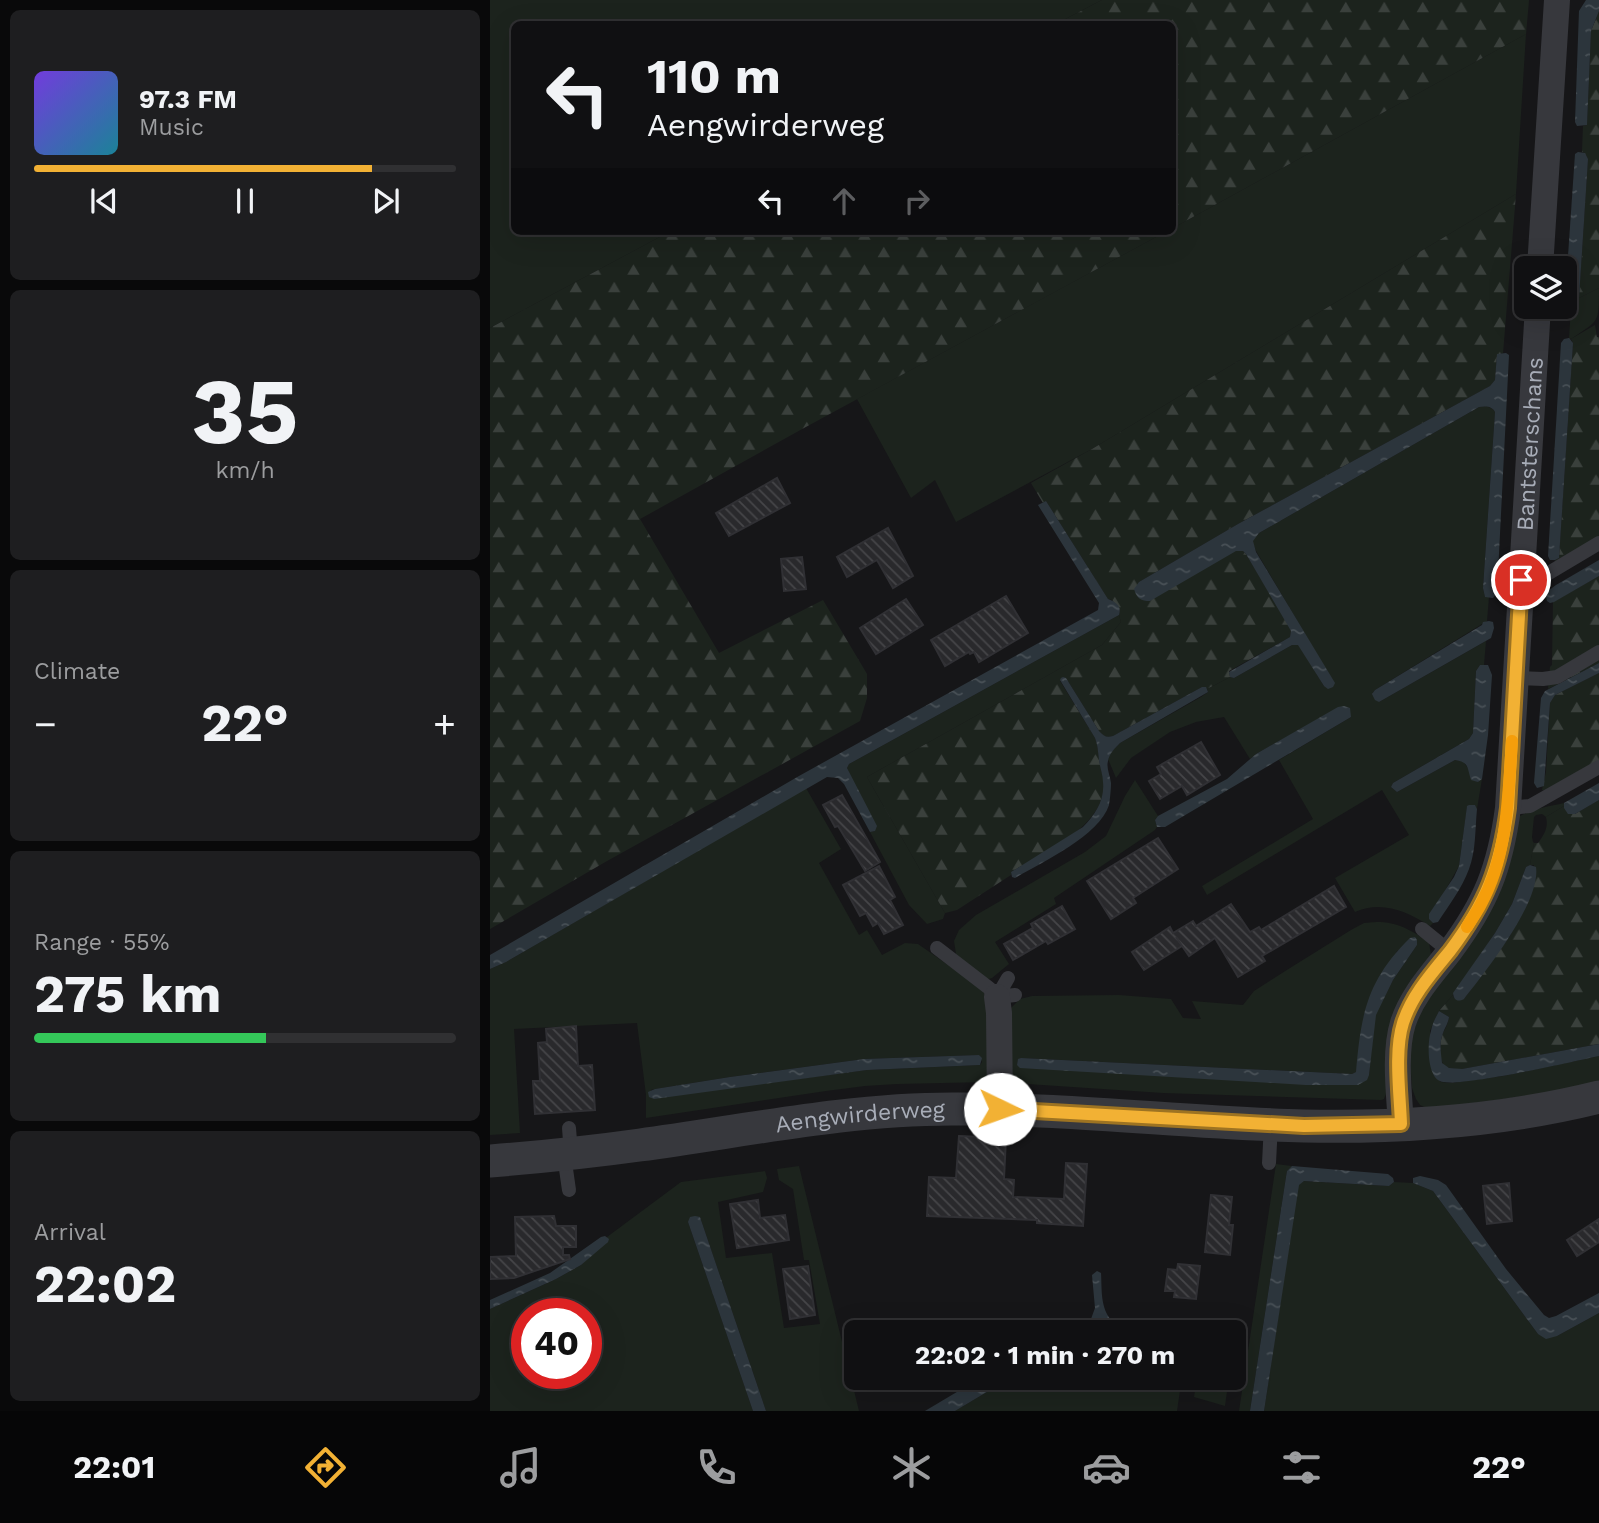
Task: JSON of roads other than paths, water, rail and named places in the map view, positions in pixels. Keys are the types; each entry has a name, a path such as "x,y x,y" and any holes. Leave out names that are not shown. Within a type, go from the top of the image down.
{"street":[{"path":"1541,256 1557,0"},
{"name":"Bantsterschans","path":"1401,1124 1399,1057 1402,1026 1408,1008 1481,904 1492,881 1504,835 1508,808 1537,319"},
{"path":"1000,1109 999,1013 1006,990"},
{"name":"Aengwirderweg","path":"490,1161 568,1146 642,1145 859,1114 1000,1109 1304,1126 1401,1124 1444,1122 1522,1112 1599,1097"}],"lane":[{"path":"1521,580 1532,583 1599,543"},
{"path":"1516,678 1557,677 1599,652"},
{"path":"1508,808 1530,806 1599,767"},
{"path":"1422,929 1450,951"},
{"path":"944,950 989,988 1006,990"},
{"path":"1269,1163 1271,1124"},
{"path":"568,1146 569,1190"}],"water":[{"path":"1586,0 1599,0 1599,11 1591,31 1587,125 1577,126 1579,11"},
{"path":"1585,153 1588,159 1577,301 1577,256 1568,256 1575,154"},
{"path":"1569,338 1573,343 1559,558 1550,560 1548,556 1561,343"},
{"path":"1497,354 1509,355 1497,593 1493,598 1485,597 1483,588 1495,412 1484,407 1479,407 1259,533 1253,541 1256,552 1335,683 1333,687 1328,689 1324,686 1298,645 1292,645 1234,678 1230,677 1229,672 1290,637 1291,631 1243,551 1236,551 1150,601 1142,600 1136,595 1134,589 1139,582 1238,524 1490,386 1495,380"},
{"path":"1046,501 1108,599 1119,607 1119,615 849,764 847,768 877,826 875,831 870,832 844,784 838,778 827,777 490,969 490,955 799,776 1098,610 1099,603 1038,505"},
{"path":"1599,560 1599,576 1554,602 1547,601 1545,593"},
{"path":"1483,622 1493,622 1494,628 1491,638 1379,702 1375,700 1372,694 1375,690"},
{"path":"1599,663 1599,673 1555,695 1550,703 1544,786 1537,788 1534,783 1541,698 1545,691"},
{"path":"1480,665 1488,665 1492,675 1482,779 1478,782 1471,780 1465,764 1455,760 1397,792 1391,787 1393,783 1469,739 1473,733 1476,671"},
{"path":"1063,677 1099,731 1107,737 1202,687 1206,687 1208,692 1120,743 1108,761 1111,783 1109,805 1103,816 1082,838 1015,878 1011,872 1083,827 1101,801 1103,779 1096,741 1060,680"},
{"path":"1344,706 1350,708 1351,717 1165,827 1157,827 1155,820 1158,816 1227,779 1256,754"},
{"path":"1599,783 1599,800 1575,814 1568,814 1564,803"},
{"path":"1469,805 1475,805 1477,809 1471,862 1455,896 1438,922 1433,923 1429,914 1459,866"},
{"path":"1526,867 1536,867 1535,882 1521,917 1474,987 1464,999 1457,1000 1453,993 1495,933 1512,904"},
{"path":"1415,937 1417,945 1393,980 1376,1015 1369,1075 1367,1080 1358,1085 1306,1085 1020,1068 1017,1065 1018,1059 1021,1058 1352,1074 1356,1072 1360,1032 1375,984 1396,953 1410,938"},
{"path":"1439,1011 1449,1017 1441,1048 1442,1063 1449,1068 1462,1069 1599,1044 1599,1056 1490,1078 1440,1081 1430,1066 1429,1051 1432,1028"},
{"path":"979,1055 982,1058 980,1065 867,1070 654,1099 649,1097 648,1092 730,1077 864,1059"},
{"path":"1292,1166 1388,1174 1394,1182 1389,1186 1304,1181 1299,1185 1264,1411 1250,1411 1287,1171"},
{"path":"1420,1176 1438,1180 1446,1185 1506,1269 1544,1315 1549,1318 1556,1316 1599,1293 1599,1313 1557,1336 1546,1339 1538,1334 1433,1191 1413,1183 1413,1178"},
{"path":"690,1217 700,1217 766,1411 753,1411 688,1222"},
{"path":"605,1236 609,1239 608,1242 581,1265 490,1309 490,1300 550,1273"},
{"path":"1097,1271 1101,1273 1104,1305 1111,1320 1089,1320 1095,1308 1092,1275"},
{"path":"1194,1318 1196,1320 1139,1320"},
{"path":"960,1390 990,1390 955,1411 925,1411"}]}
